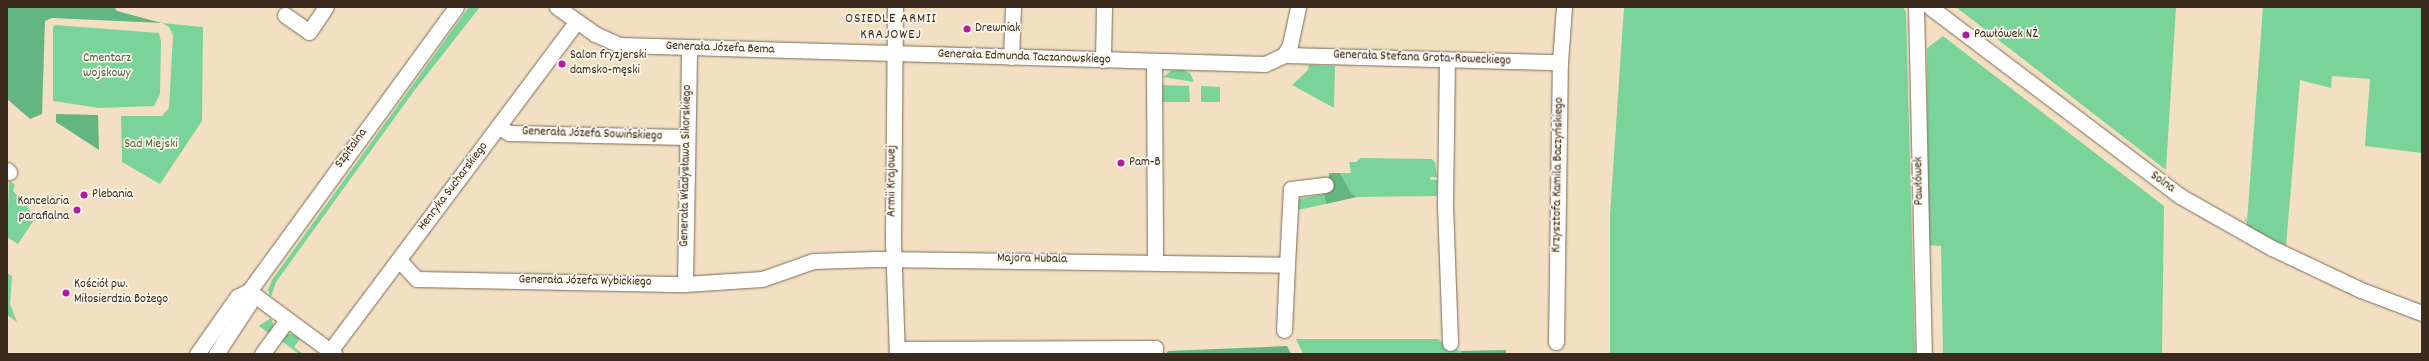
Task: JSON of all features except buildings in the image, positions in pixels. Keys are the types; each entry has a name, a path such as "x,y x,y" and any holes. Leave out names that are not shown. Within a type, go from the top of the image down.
{"street":[{"path":"285,15 309,32 326,7"},
{"name":"Szpitalna","path":"197,354 237,297 249,291 456,7"},
{"name":"Generała Józefa Bema","path":"556,7 595,34 620,45 689,49 894,54"},
{"name":"Armii Krajowej","path":"895,7 893,259 897,351"},
{"path":"1011,58 1013,7"},
{"path":"1103,60 1104,7"},
{"path":"1284,55 1290,45 1298,7"},
{"name":"Krzysztofa Kamila Baczyńskiego","path":"1556,342 1560,62 1564,7"},
{"name":"Pawłówek","path":"1916,7 1924,354"},
{"name":"Solna","path":"1930,7 2180,196 2272,248 2361,290 2422,313"},
{"name":"Henryka Sucharskiego","path":"332,352 398,260 499,127 576,22"},
{"name":"Generała Władysława Sikorskiego","path":"685,284 686,137 689,49"},
{"name":"Generała Edmunda Taczanowskiego","path":"894,54 1265,64 1284,55"},
{"name":"Generała Stefana Grota-Roweckiego","path":"1284,55 1560,62"},
{"path":"1447,60 1444,206 1450,344"},
{"path":"1154,61 1155,262"},
{"name":"Generała Józefa Sowińskiego","path":"499,127 509,133 686,137"},
{"path":"1284,330 1291,189 1326,185"},
{"name":"Majora Hubala","path":"778,273 813,261 893,259 1287,265"},
{"name":"Generała Józefa Wybickiego","path":"398,260 418,280 685,284 762,279 778,273"},
{"path":"249,291 332,352"},
{"name":"Szpitalna","path":"216,354 249,304 249,291"},
{"path":"262,354 287,320"},
{"path":"897,351 1155,348 1155,354"}],"green space":[{"path":"7,7 114,7 117,11 162,23 52,18 45,21 42,114 30,119 7,99"},
{"path":"469,7 480,7 414,91 276,282 271,297 268,290 272,280"},
{"path":"1624,7 1903,7 1906,12 1915,354 1610,354 1610,214"},
{"path":"1956,7 2176,7 2166,170"},
{"path":"2263,7 2422,7 2422,153 2365,146 2370,79 2332,76 2331,88 2300,80 2286,246 2248,227 2244,216 2247,221"},
{"name":"Sad Miejski","path":"162,23 203,27 202,121 160,184 122,162 121,116 162,116 169,108 173,35 169,27"},
{"name":"Cmentarz wojskowy","path":"55,25 159,33 161,42 160,94 154,106 99,108 53,101 53,27"},
{"path":"1943,36 2164,206 2162,354 1943,354 1941,246 1928,245 1927,48"},
{"path":"1309,65 1335,66 1334,108 1292,85 1308,70"},
{"path":"1181,69 1190,73 1194,82 1163,77 1171,71"},
{"path":"1160,85 1189,86 1190,102 1160,102"},
{"path":"1201,86 1220,87 1220,102 1201,102"},
{"path":"56,114 98,115 99,150 56,122"},
{"path":"1361,158 1432,159 1435,162 1437,177 1430,177 1430,180 1437,180 1437,196 1357,197 1351,193 1340,173 1351,173 1349,162 1356,162"},
{"path":"1329,173 1340,173 1351,193 1357,197 1326,204 1324,194 1328,193"},
{"path":"9,180 15,185 13,191 36,217 18,244 7,237"},
{"path":"1324,194 1326,204 1293,211 1298,199"},
{"path":"7,273 12,276 10,304 17,322 7,315"},
{"path":"271,318 274,327 271,335 259,326"},
{"path":"284,334 292,334 300,339 294,347 303,354 299,354 279,339"},
{"path":"1296,339 1438,339 1452,349 1462,351 1462,354 1303,354"},
{"path":"1287,346 1291,354 1166,354 1168,351"},
{"path":"1506,350 1506,354 1462,354 1462,351"}],"place":[{"name":"Drewniak","path":"967,29"},
{"name":"Pawłówek NŻ","path":"1966,35"},
{"name":"Salon fryzjerski damsko-męski","path":"562,64"},
{"name":"Pam-B","path":"1121,163"},
{"name":"Plebania","path":"84,195"},
{"name":"Kancelaria parafialna","path":"77,210"},
{"name":"Kościół pw. Miłosierdzia Bożego","path":"66,293"}],"district":[{"name":"OSIEDLE ARMII KRAJOWEJ","path":"891,28"}]}
